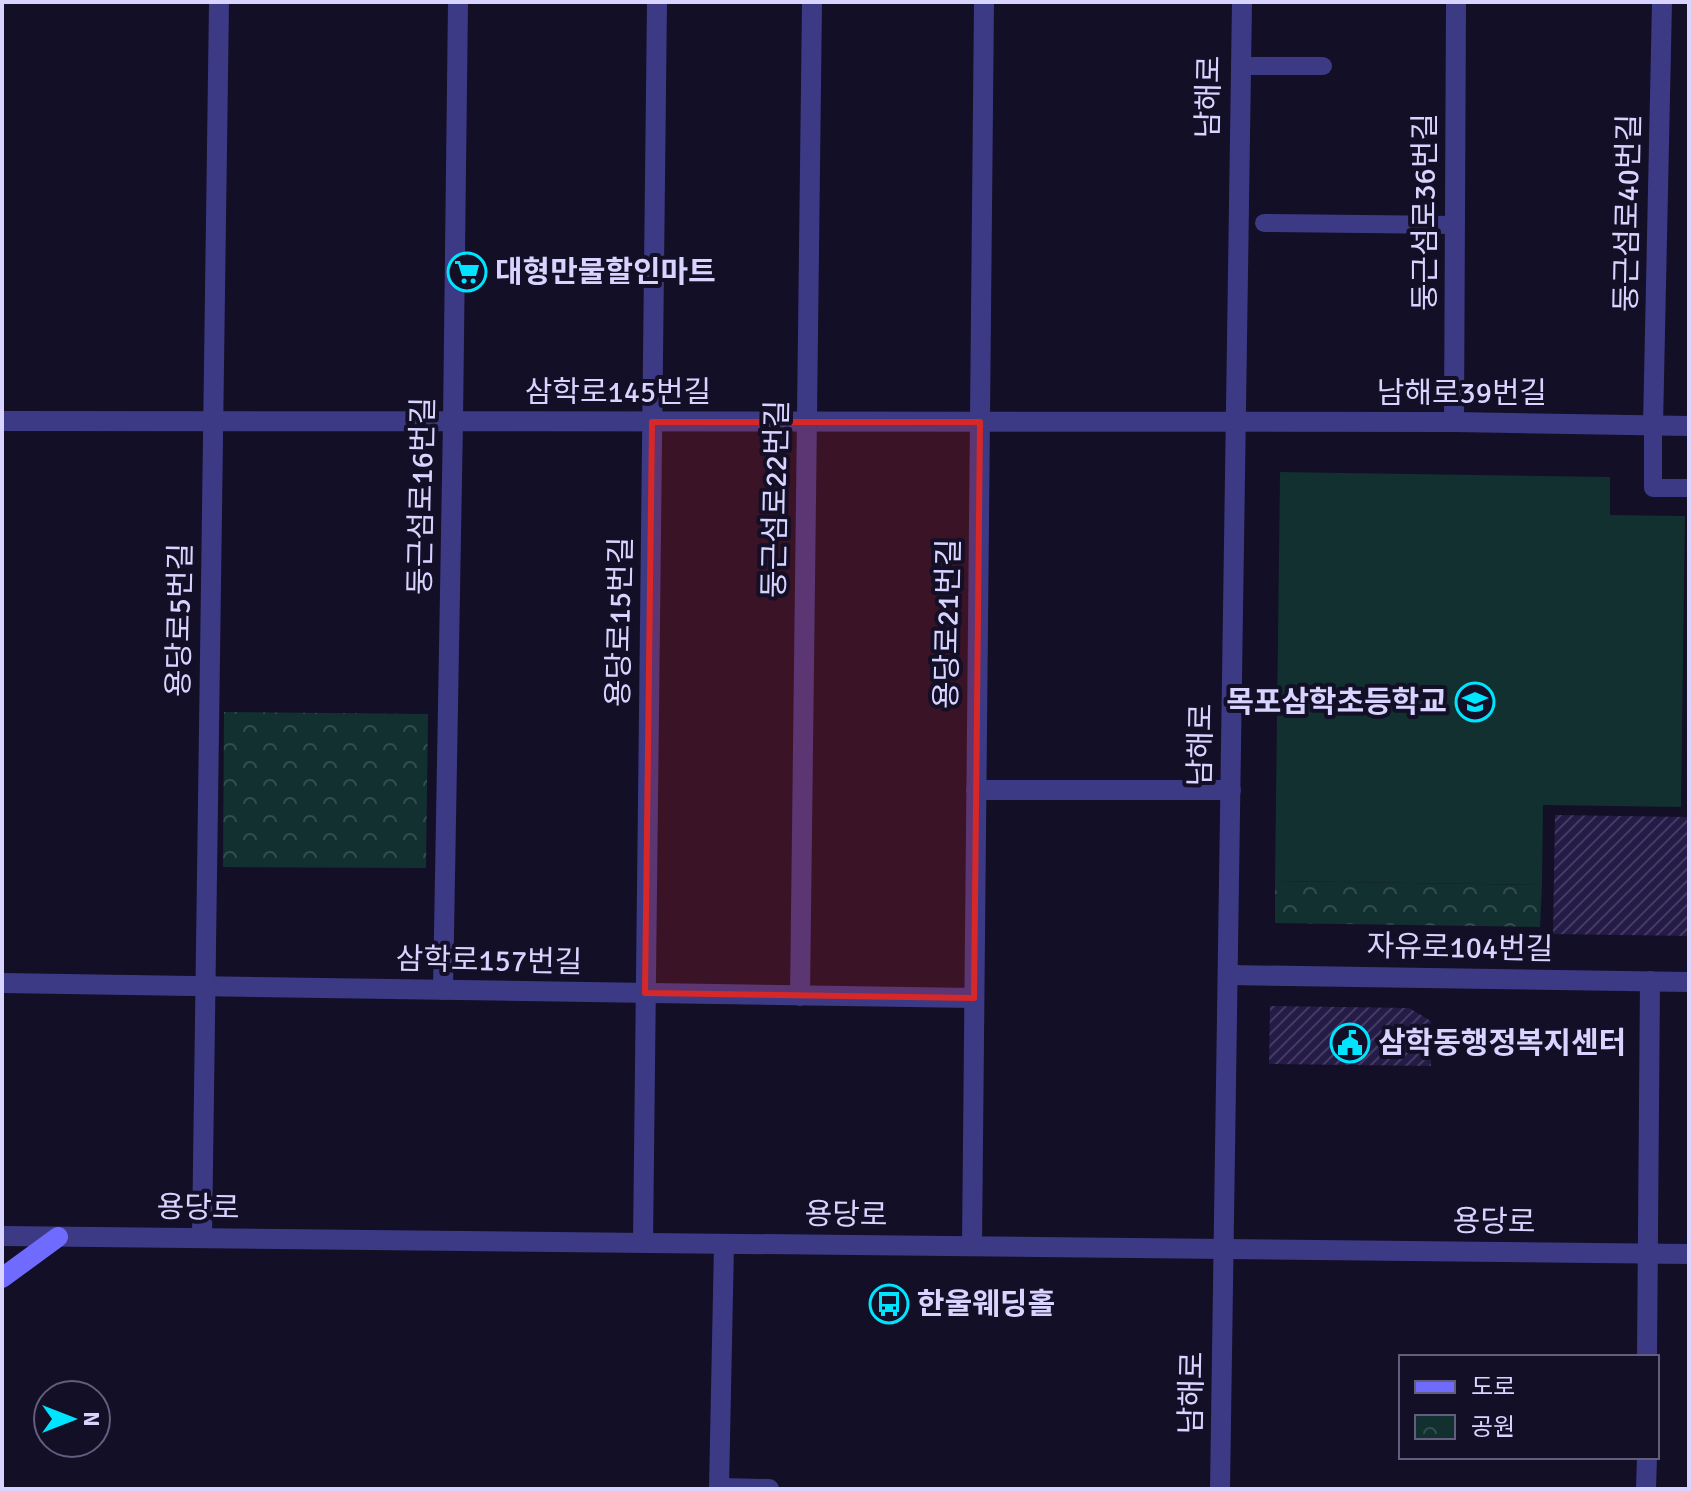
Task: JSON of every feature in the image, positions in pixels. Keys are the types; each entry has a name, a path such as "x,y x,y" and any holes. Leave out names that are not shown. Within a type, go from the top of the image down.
{"main road":[{"path":"2,1278 58,1237"}],"street":[{"name":"용당로5번길","path":"202,1238 219,2"},
{"name":"둥근섬로16번길","path":"443,990 458,2"},
{"name":"용당로15번길","path":"643,1243 657,2"},
{"name":"둥근섬로22번길","path":"800,996 812,2"},
{"name":"용당로21번길","path":"972,1246 984,2"},
{"name":"남해로","path":"1220,1489 1242,2"},
{"name":"둥근섬로36번길","path":"1454,422 1456,2"},
{"name":"둥근섬로40번길","path":"1653,426 1662,2"},
{"name":"삼학로145번길","path":"2,421 1234,423"},
{"name":"남해로39번길","path":"1234,423 1454,422 1689,426"},
{"path":"976,790 1231,790"},
{"name":"자유로104번길","path":"1229,975 1689,982"},
{"path":"1647,1355 1650,981"},
{"name":"삼학로157번길","path":"2,983 974,998"},
{"name":"용당로","path":"2,1236 1689,1254"},
{"path":"724,1244 719,1488 769,1489"},
{"path":"1646,1489 1647,1459"}],"lane":[{"path":"1240,66 1323,66"},
{"path":"1264,223 1455,225"},
{"path":"1653,426 1653,488 1689,488"}],"highlighted area":[{"path":"652,422 980,422 974,998 645,993"}],"green space":[{"name":"목포삼학초등학교","path":"1280,472 1610,477 1610,515 1685,516 1681,807 1543,805 1542,885 1275,881"},
{"path":"224,712 428,714 426,868 223,867"},
{"path":"1275,881 1542,885 1540,927 1275,923"}],"building":[{"path":"1555,815 1689,817 1689,936 1553,934"},
{"name":"삼학동행정복지센터","path":"1270,1006 1409,1008 1431,1021 1431,1066 1269,1064"}],"place":[{"name":"대형만물할인마트","path":"467,272"},
{"name":"목포삼학초등학교","path":"1475,702"},
{"name":"삼학동행정복지센터","path":"1350,1043"},
{"name":"한울웨딩홀","path":"889,1304"}]}
